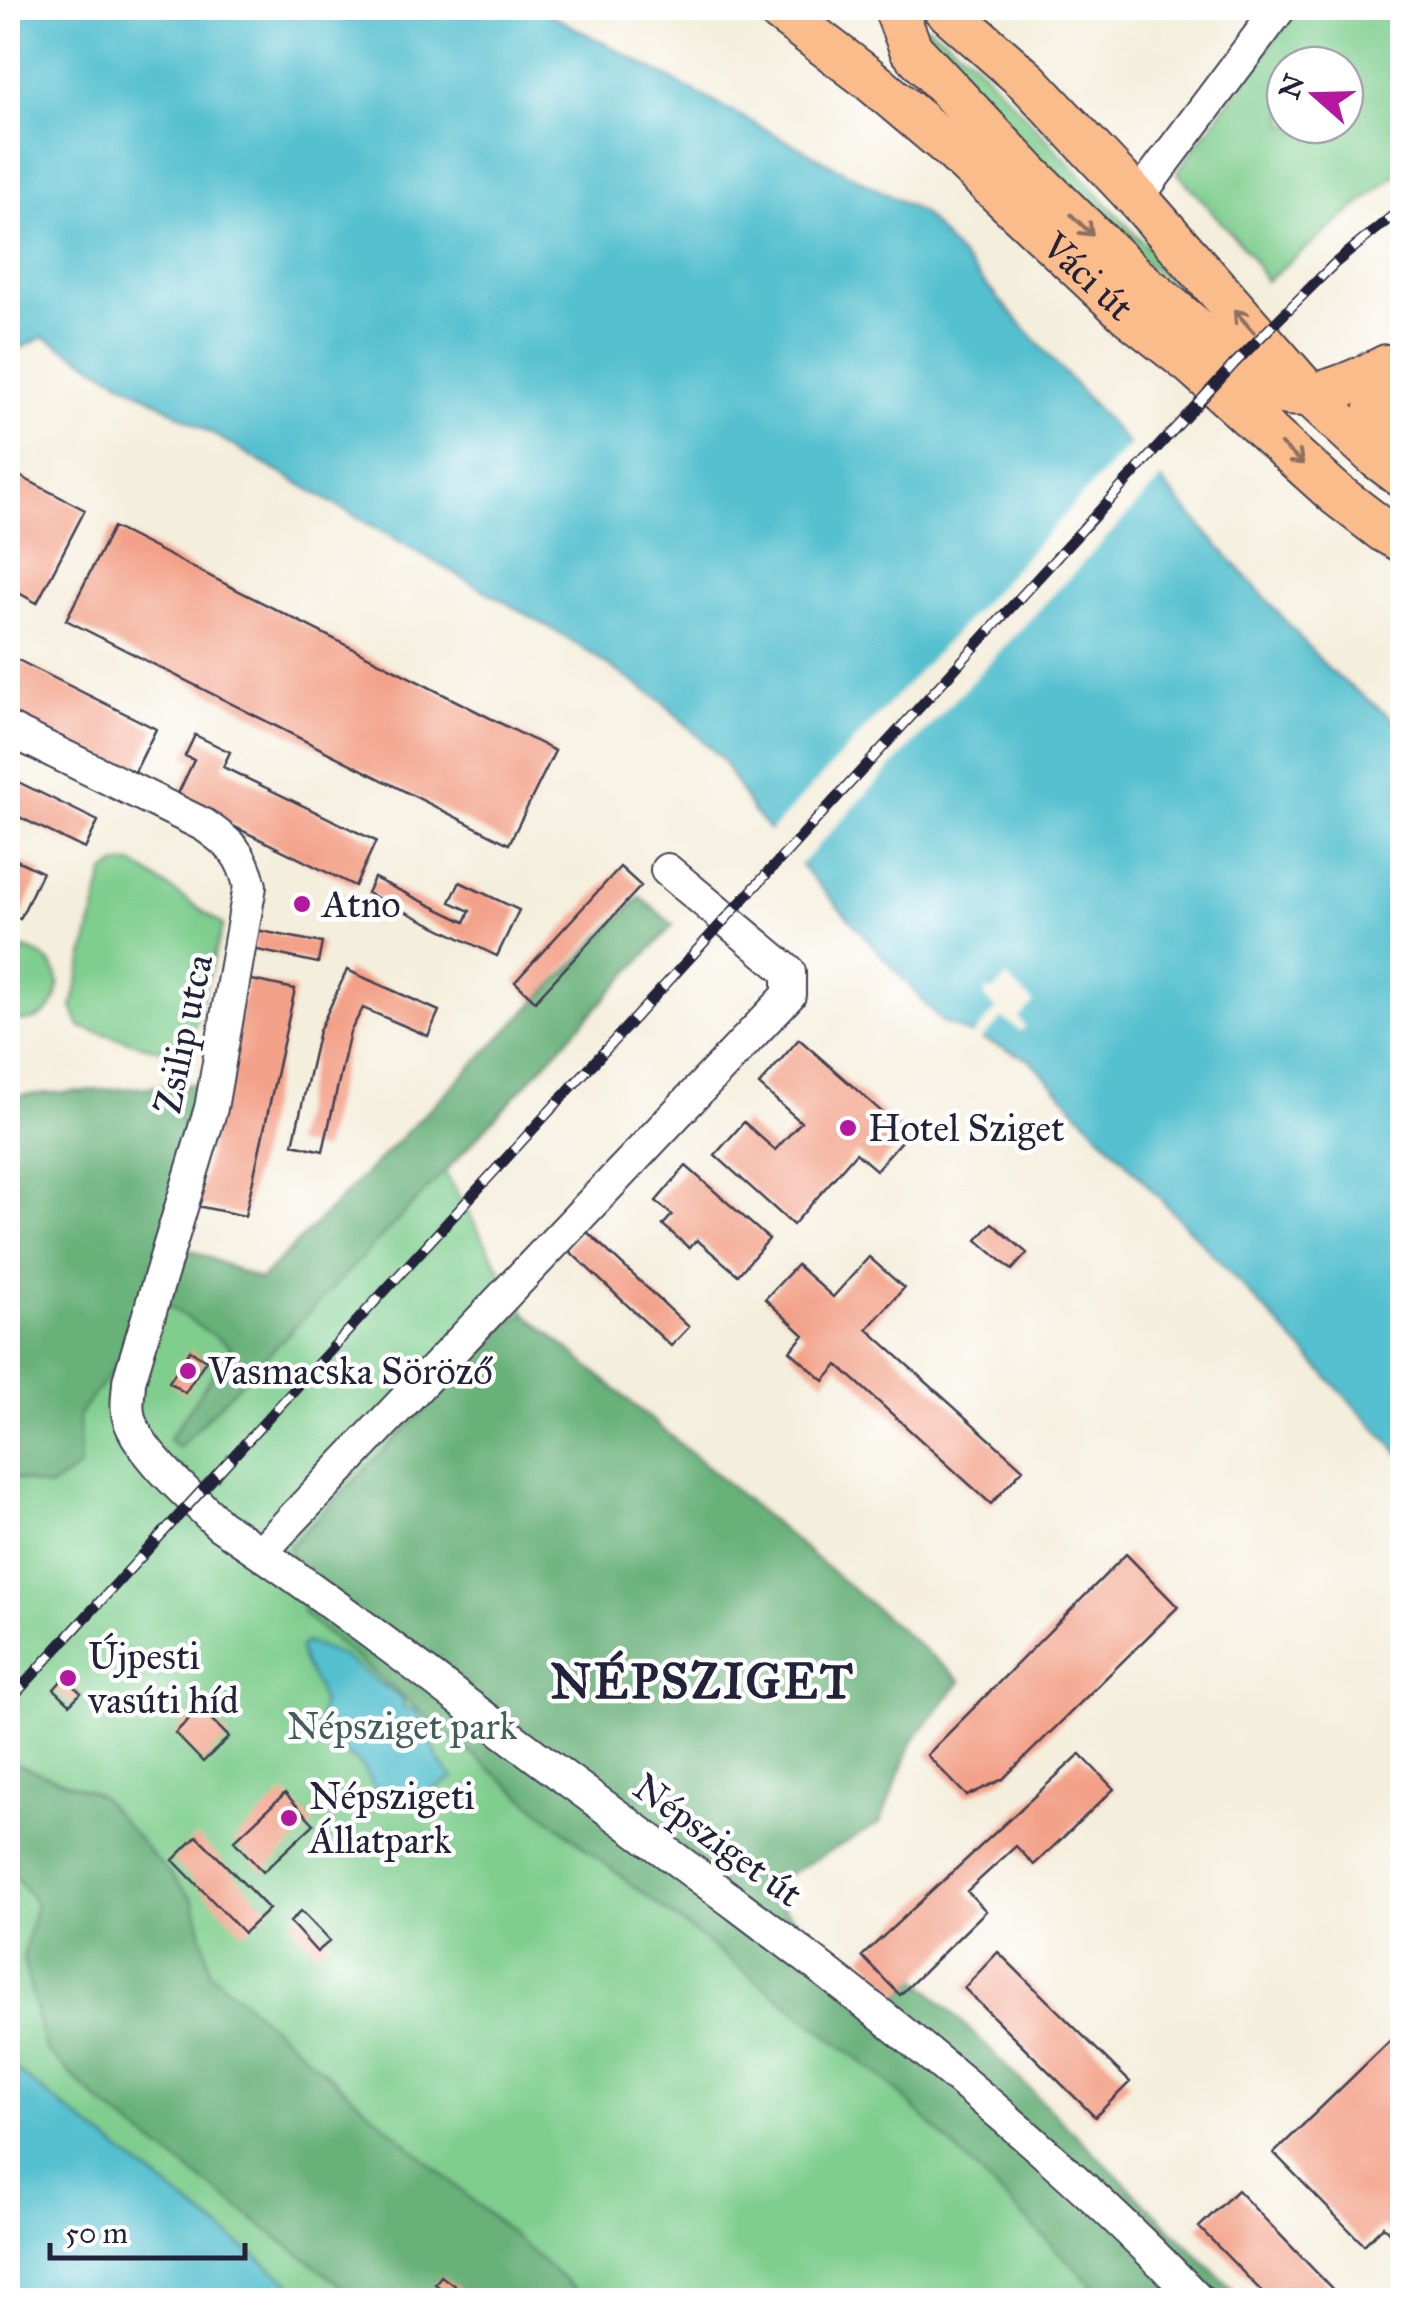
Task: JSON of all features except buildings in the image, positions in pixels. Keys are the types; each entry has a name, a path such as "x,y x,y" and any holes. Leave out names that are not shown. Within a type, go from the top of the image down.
{"main road":[{"name":"Váci út","path":"776,8 951,148 1128,314 1194,365 1336,494 1384,532 1402,541"},
{"path":"896,8 911,49 1028,173 1135,278 1263,385 1280,393 1309,394 1342,386 1396,361"},
{"path":"944,8 1028,82 1309,394 1390,467"},
{"path":"987,8 1028,82"},
{"path":"868,78 1028,173"},
{"path":"1135,278 1194,365"},
{"path":"1390,467 1375,412 1396,361"}],"street":[{"path":"1136,198 1280,8"},
{"name":"Zsilip utca","path":"8,729 204,826 232,845 245,867 250,886 211,1108 129,1381 128,1415 135,1433 167,1474"},
{"path":"261,1552 789,995 789,972 668,870"},
{"name":"Népsziget út","path":"167,1474 220,1525 784,1938 954,2071 1198,2300"}],"green space":[{"path":"1298,8 1402,8 1402,170 1266,281 1251,256 1177,172 1265,53 1265,145 1365,145 1365,45 1271,45"},
{"path":"928,26 972,59 1204,308 1095,224 922,33"},
{"path":"118,864 134,864 223,925 189,1045 173,1054 80,1027 72,1007 104,873"},
{"name":"Népsziget park","path":"640,897 673,925 445,1172 526,1314 961,1681 913,1740 880,1823 762,1889 890,2004 1243,2300 312,2300 8,2064 8,1096 198,1084 162,1238 260,1280"},
{"path":"640,897 673,925 445,1171 178,1448 169,1439 231,1347 164,1303 79,1415 80,1467 49,1488 8,1476 8,1096 198,1084 162,1238 260,1280"},
{"path":"23,949 41,956 53,967 58,980 51,1007 26,1021 8,1018 8,953"},
{"path":"526,1314 961,1681 913,1740 880,1823 762,1889 890,2004 917,1978 1243,2300 1107,2300 887,2081 591,1853 304,1615 289,1547 510,1323"},
{"path":"8,1761 99,1795 194,1901 211,1973 587,2300 360,2300 99,2102 45,2049 23,1958 36,1904 8,1866"}],"water":[{"path":"8,8 538,8 922,213 1330,671 1402,726 1402,1456 1029,1059 942,1022 753,812 722,759 663,702 569,639 44,337 10,353"},
{"path":"305,1642 342,1656 403,1700 404,1709 415,1710 440,1762 454,1778 424,1793 403,1798 382,1793 373,1785 362,1767 335,1746 323,1730 319,1719 321,1699 300,1648"},
{"path":"8,2064 312,2300 8,2300"}],"pier":[{"path":"1133,441 1164,476 797,868 767,835"},
{"path":"1006,977 1034,1003 1019,1018 1025,1027 1020,1031 1003,1018 978,1043 969,1039 996,1010 984,995 988,990 994,991"}],"railway":[{"path":"8,1702 1234,364 1334,264 1402,208"}],"place":[{"name":"Atno","path":"302,904"},
{"name":"Hotel Sziget","path":"848,1128"},
{"name":"Vasmacska Söröző","path":"188,1371"},
{"name":"Újpesti vasúti híd","path":"68,1678"},
{"name":"Népszigeti Állatpark","path":"289,1818"}],"district":[{"name":"NÉPSZIGET","path":"703,1681"}]}
